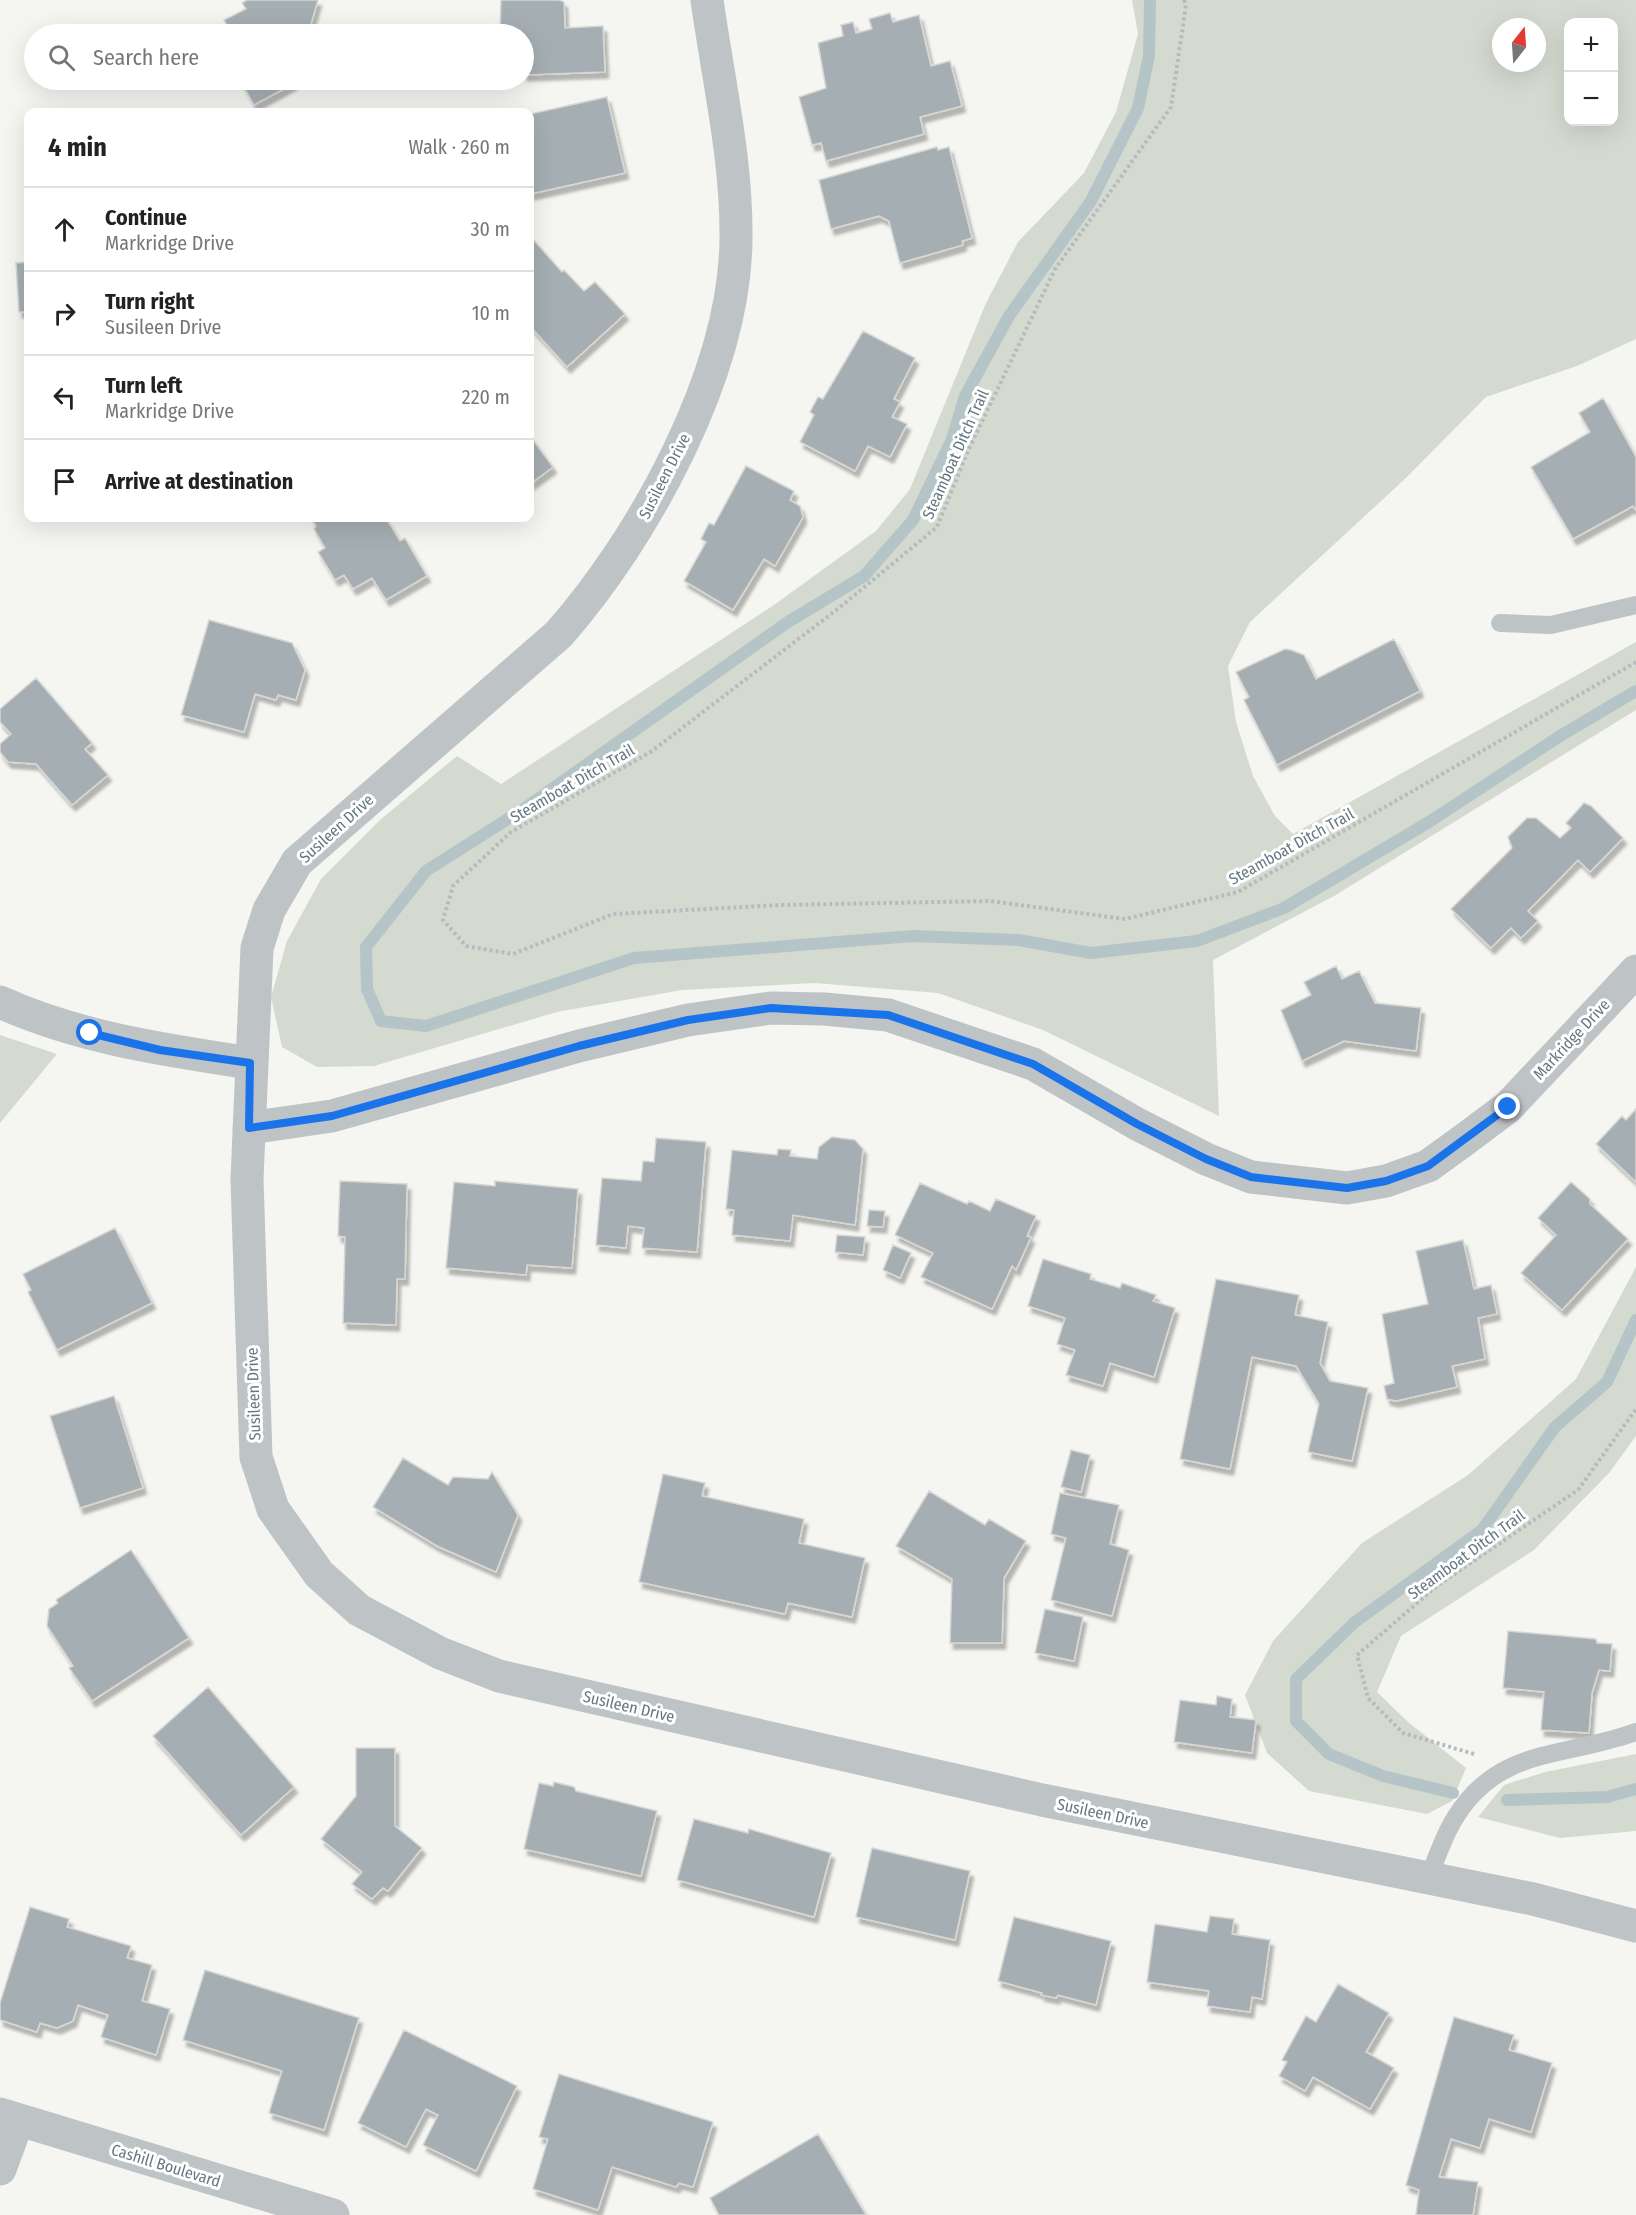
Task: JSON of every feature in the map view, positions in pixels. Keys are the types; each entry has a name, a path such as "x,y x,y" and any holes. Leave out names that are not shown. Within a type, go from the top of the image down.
{"street":[{"name":"Susileen Drive","path":"706,0 734,183 736,240 733,281 725,320 706,385 685,439 630,540 595,594 559,634 462,722 297,862 268,910 257,948 250,1063 248,1203 256,1457 273,1509 295,1544 319,1574 359,1610 440,1653 499,1676 1042,1800 1544,1901 1636,1926"},
{"name":"Markridge Drive","path":"249,1128 332,1116 579,1046 688,1020 771,1008 825,1009 888,1015 1033,1064 1146,1129 1206,1159 1251,1177 1347,1188 1386,1181 1428,1166 1508,1107 1636,971"},
{"path":"0,1002 21,1012 90,1033 160,1050 250,1063"},
{"path":"0,2169 9,2117"},
{"name":"Cashill Boulevard","path":"9,2117 333,2215"}],"lane":[{"path":"1500,623 1551,625 1636,605"},
{"path":"1429,1877 1461,1809 1475,1790 1509,1765 1606,1743 1636,1732"}],"path":[{"name":"Steamboat Ditch Trail","path":"1184,0 1186,5 1171,107 1055,269 967,453 937,527 839,608 652,750 511,832 453,886 443,920 466,946 513,954 613,914 781,905 990,901 1125,919 1238,892 1636,662"},
{"name":"Steamboat Ditch Trail","path":"1509,1765 1403,1733 1368,1698 1357,1655 1437,1586 1578,1490 1636,1409"}],"shaded area":[{"path":"1132,0 1636,0 1636,339 1577,366 1486,397 1406,478 1250,622 1228,666 1236,722 1253,776 1275,816 1293,834 1636,642 1636,710 1334,896 1213,960 1219,1116 1043,1030 938,993 815,983 682,990 557,1012 374,1066 317,1067 282,1047 271,997 287,941 321,879 380,820 457,756 501,784 774,605 876,531 910,489 986,303 1018,242 1084,173 1116,112 1138,34"},
{"path":"0,1035 57,1054 0,1123"},
{"path":"1636,1267 1636,1436 1609,1473 1534,1550 1401,1636 1377,1692 1408,1722 1466,1768 1452,1801 1427,1814 1309,1791 1267,1753 1245,1695 1273,1641 1362,1543 1468,1475 1576,1379"},
{"path":"1636,1754 1636,1831 1560,1838 1478,1817 1504,1785 1545,1772"}],"building":[{"path":"247,0 318,0 311,24 226,24 224,20 246,9 242,3"},
{"path":"501,0 559,0 564,2 565,28 603,26 605,72 534,75 534,24 500,24"},
{"path":"890,13 893,22 919,15 931,66 950,61 962,106 920,117 924,134 826,161 821,143 812,145 799,97 826,88 818,43 843,36 841,25 853,22 856,33 872,29 869,19"},
{"path":"246,90 282,90 254,105"},
{"path":"607,97 625,173 534,193 534,113"},
{"path":"937,147 938,150 949,147 972,238 962,241 963,245 900,263 889,221 879,216 831,229 819,180"},
{"path":"534,240 562,272 564,270 584,291 595,282 625,314 567,367 534,330"},
{"path":"24,262 24,312 19,312 16,263"},
{"path":"863,331 915,358 894,399 900,402 892,417 907,424 890,457 868,446 855,471 800,442 814,415 810,412 818,397 823,399"},
{"path":"1603,398 1636,457 1636,510 1633,506 1573,539 1531,467 1590,432 1579,413"},
{"path":"534,441 553,467 534,481"},
{"path":"746,466 794,491 790,500 800,506 803,517 775,566 764,559 733,610 684,581 706,542 701,539 709,523 714,525"},
{"path":"314,522 388,522 400,541 405,538 427,576 386,600 372,578 353,589 344,575 335,580 318,552 325,548 314,529 316,526"},
{"path":"209,620 292,643 305,670 296,700 278,695 276,700 255,694 244,732 181,715"},
{"path":"1394,639 1420,691 1277,765 1244,700 1249,697 1236,672 1285,649 1304,655 1316,679"},
{"path":"36,678 92,743 85,749 108,775 72,805 36,764 8,762 0,752 0,744 11,734 0,722 0,709"},
{"path":"1584,803 1591,806 1623,838 1590,872 1578,860 1528,911 1538,921 1521,938 1511,928 1491,948 1451,909 1512,848 1508,837 1527,818 1536,818 1560,838 1571,828 1566,823"},
{"path":"1336,966 1342,979 1359,971 1375,1003 1421,1008 1416,1051 1344,1041 1302,1061 1281,1010 1311,995 1304,982"},
{"path":"1636,1109 1636,1182 1596,1144 1622,1116 1626,1120"},
{"path":"832,1137 855,1140 863,1149 855,1225 793,1215 790,1241 732,1235 734,1210 726,1209 732,1150 777,1155 778,1149 791,1150 790,1156 817,1159 819,1147"},
{"path":"656,1138 706,1142 697,1252 642,1248 644,1228 628,1226 626,1248 596,1245 602,1178 641,1181 643,1161 654,1162"},
{"path":"340,1181 407,1184 405,1279 397,1279 396,1325 343,1323 345,1237 338,1236"},
{"path":"495,1181 578,1189 572,1268 527,1265 526,1275 446,1268 454,1182 495,1186"},
{"path":"1571,1182 1590,1199 1590,1204 1628,1239 1562,1310 1521,1273 1556,1235 1538,1218"},
{"path":"920,1183 967,1204 969,1201 990,1211 996,1199 1036,1216 1027,1236 1031,1237 1016,1270 1012,1266 992,1309 921,1277 933,1253 895,1235"},
{"path":"869,1210 885,1211 883,1227 867,1226"},
{"path":"115,1228 152,1303 57,1350 28,1292 31,1290 23,1274"},
{"path":"837,1235 865,1237 863,1255 835,1252"},
{"path":"1463,1240 1474,1289 1491,1285 1497,1314 1478,1318 1485,1359 1452,1366 1457,1387 1396,1401 1387,1399 1384,1386 1394,1383 1382,1314 1428,1304 1416,1251"},
{"path":"893,1245 911,1253 900,1278 883,1270"},
{"path":"1043,1259 1091,1274 1090,1279 1120,1288 1122,1283 1156,1295 1153,1301 1175,1308 1154,1377 1110,1363 1103,1386 1066,1375 1075,1350 1057,1344 1065,1318 1028,1306"},
{"path":"1216,1279 1299,1295 1295,1315 1328,1322 1320,1363 1330,1381 1368,1388 1352,1461 1308,1452 1319,1404 1296,1366 1252,1357 1230,1469 1180,1459"},
{"path":"114,1396 143,1488 80,1508 50,1416"},
{"path":"1071,1450 1090,1455 1081,1492 1061,1487"},
{"path":"403,1458 448,1485 453,1477 488,1479 492,1472 518,1515 496,1572 437,1546 373,1507"},
{"path":"663,1474 705,1483 702,1496 804,1519 799,1543 865,1558 852,1617 788,1603 785,1614 639,1582"},
{"path":"929,1491 985,1525 989,1519 1026,1541 1004,1578 1002,1643 950,1643 952,1579 896,1546"},
{"path":"1060,1493 1119,1505 1110,1544 1129,1550 1112,1616 1051,1600 1066,1538 1051,1534"},
{"path":"131,1550 189,1638 92,1701 69,1668 73,1666 47,1626 49,1609 58,1603 56,1600"},
{"path":"1045,1609 1083,1617 1074,1661 1035,1653"},
{"path":"1508,1631 1596,1639 1597,1643 1612,1644 1610,1671 1599,1670 1592,1693 1589,1733 1541,1730 1544,1692 1503,1688"},
{"path":"208,1687 294,1787 241,1835 153,1736"},
{"path":"1217,1696 1232,1699 1230,1717 1256,1720 1252,1753 1174,1742 1180,1700 1216,1705"},
{"path":"356,1748 395,1748 395,1826 422,1848 388,1891 383,1888 372,1899 352,1884 362,1872 321,1839 356,1796"},
{"path":"554,1782 574,1787 576,1791 657,1811 641,1876 524,1849 539,1783 553,1786"},
{"path":"694,1819 748,1833 749,1829 831,1853 814,1917 677,1880"},
{"path":"872,1848 970,1871 955,1940 856,1917"},
{"path":"30,1907 69,1919 67,1927 131,1946 127,1958 152,1965 142,2001 170,2009 156,2055 101,2037 108,2015 78,2005 73,2021 57,2028 40,2023 37,2032 0,2020 0,2003"},
{"path":"1210,1916 1234,1919 1232,1934 1270,1940 1262,1999 1252,1997 1250,2012 1207,2006 1209,1991 1147,1982 1155,1924 1207,1932"},
{"path":"1014,1917 1111,1941 1096,2005 1058,1995 1056,1998 1041,1995 1042,1993 998,1981"},
{"path":"205,1970 359,2018 324,2130 269,2113 282,2071 183,2040"},
{"path":"1338,1984 1389,2013 1366,2052 1394,2068 1370,2109 1313,2077 1305,2091 1279,2076 1287,2062 1282,2060 1306,2016 1316,2022"},
{"path":"1454,2017 1514,2035 1509,2050 1552,2063 1531,2132 1489,2119 1480,2148 1451,2139 1439,2177 1478,2182 1473,2215 1416,2215 1419,2190 1406,2185"},
{"path":"404,2030 517,2086 476,2171 423,2145 438,2115 426,2109 406,2147 358,2123"},
{"path":"559,2074 713,2122 693,2187 679,2183 676,2187 612,2167 598,2210 533,2189 548,2139 539,2137"},
{"path":"818,2134 866,2215 719,2215 710,2198"}],"waterway":[{"path":"1150,0 1149,56 1138,108 1091,201 1009,316 965,396 952,439 913,520 864,576 788,622 525,808 426,871 366,947 367,989 381,1021 426,1026 634,958 913,936 1019,940 1091,953 1197,941 1284,908 1429,822 1560,736 1636,691"},
{"path":"1453,1793 1383,1776 1329,1754 1296,1721 1296,1679 1355,1622 1482,1530 1555,1427 1607,1382 1636,1320"},
{"path":"1507,1800 1607,1797 1636,1789"}],"route":[{"path":"90,1033 160,1050 250,1063 249,1128 332,1116 421,1089 501,1070 579,1046 688,1020 771,1008 825,1009 888,1015 1033,1064 1137,1124 1206,1159 1251,1177 1347,1188 1386,1181 1428,1166 1508,1107"}]}
